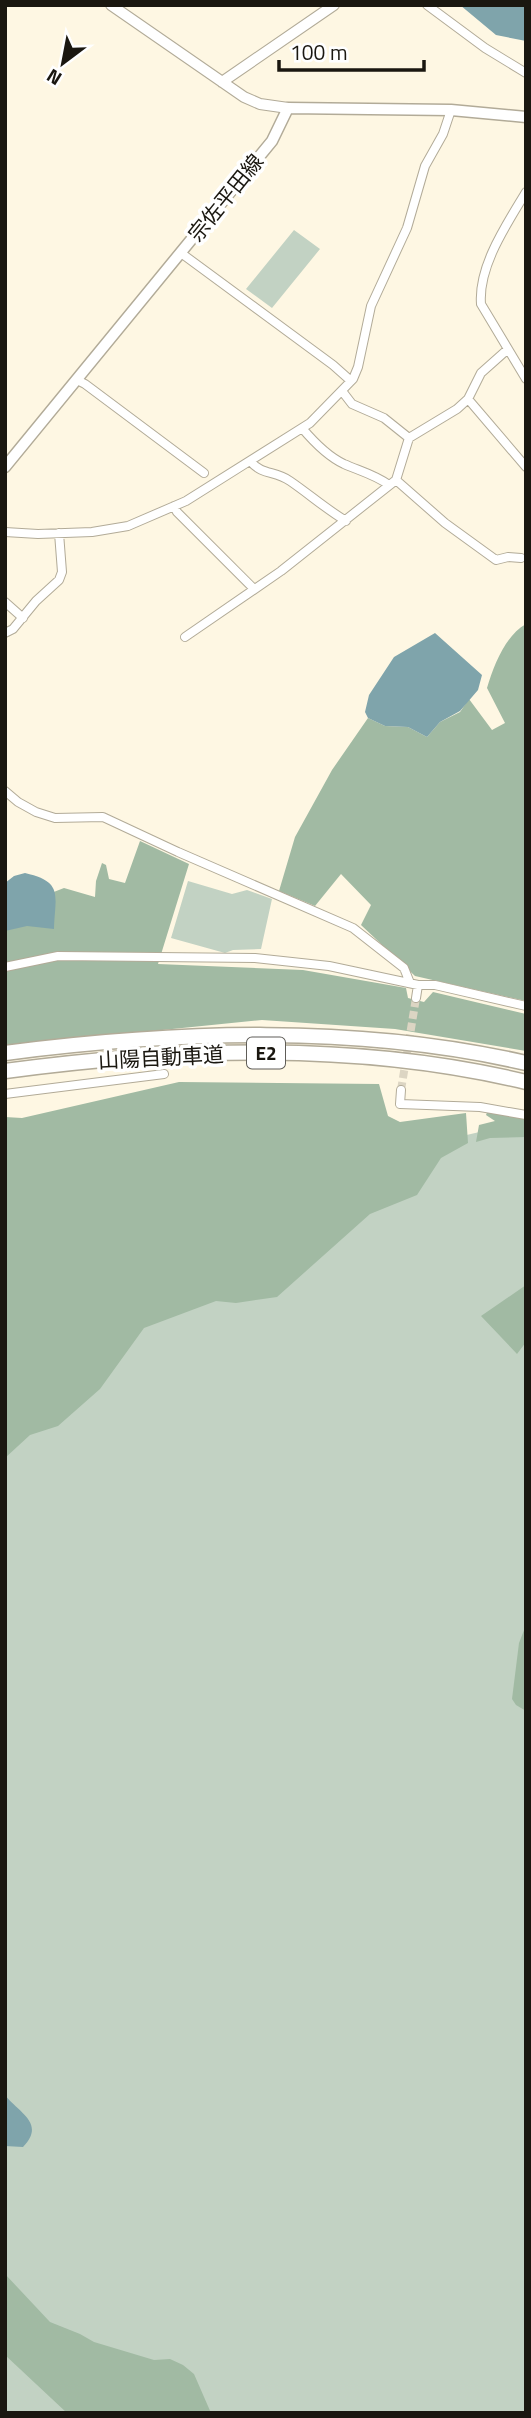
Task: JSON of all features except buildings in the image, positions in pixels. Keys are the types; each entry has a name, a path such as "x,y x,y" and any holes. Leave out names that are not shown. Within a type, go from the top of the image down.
{"highway":[{"name":"山陽自動車道","path":"5,1053 127,1041 278,1035 350,1037 423,1044 526,1063"},
{"name":"山陽自動車道","path":"5,1071 127,1059 276,1053 348,1055 419,1062 526,1082"}],"main road":[{"path":"288,108 451,110 526,117"},
{"name":"宗佐平田線","path":"5,467 272,141 288,108"}],"street":[{"path":"111,5 244,97 260,104 288,108"},
{"path":"222,82 334,5"},
{"path":"426,5 485,48 526,73"},
{"path":"5,532 92,532 128,526 186,501 250,461 302,428 342,391 358,367 371,306 407,228 425,166 443,134 451,110"},
{"path":"526,192 498,239 480,290 481,304 526,379"},
{"path":"181,253 334,365 351,381"},
{"path":"185,637 281,571 393,482 409,438 457,410 468,398 481,373 508,349"},
{"path":"77,380 204,473"},
{"path":"342,391 352,404 384,418 409,438"},
{"path":"468,398 526,467"},
{"path":"302,428 341,463 393,482 496,560 521,558"},
{"path":"250,461 258,470 288,479 310,498 346,521"},
{"path":"174,506 254,589"},
{"path":"5,633 59,580 62,572 59,533"},
{"path":"5,602 23,618"},
{"path":"5,790 18,802 55,818 103,817 353,928 404,968 414,984 416,998"},
{"path":"5,967 58,956 255,958 330,966 414,984 435,985 526,1006"},
{"path":"5,1094 164,1074"},
{"path":"401,1090 400,1104 481,1107 526,1115"}],"green space":[{"path":"294,230 320,249 272,308 246,289"},
{"path":"526,624 526,1001 415,976 361,925 371,905 341,874 315,906 279,891 295,837 332,770 368,718 385,726 408,727 427,737 440,722 460,712 469,699 492,730 505,723 487,688 506,643"},
{"path":"140,841 189,864 158,964 303,970 406,988 408,998 424,1002 433,992 526,1014 526,1051 395,1029 262,1020 5,1046 5,911 64,888 95,897 96,881 102,863 106,865 109,879 125,883"},
{"path":"188,881 232,894 247,890 272,899 261,949 225,953 171,938"},
{"path":"179,1082 379,1084 388,1116 400,1122 466,1113 468,1143 441,1158 417,1195 370,1214 277,1297 236,1303 216,1301 144,1328 100,1389 58,1426 30,1435 5,1458 5,1117 22,1118"},
{"path":"488,1110 526,1117 526,1137 490,1138 476,1142 479,1125 495,1121 486,1115"},
{"path":"505,1126 526,1133 526,2413 5,2413 5,1419 150,1306 441,1141"},
{"path":"526,1285 526,1342 517,1354 481,1316"},
{"path":"526,1625 526,1711 512,1699 519,1643"},
{"path":"5,2274 50,2322 94,2342 154,2360 170,2359 183,2365 194,2374 211,2413 67,2413 5,2355"}],"water":[{"path":"460,5 526,5 526,41 496,35"},
{"path":"435,633 482,675 478,690 460,711 440,722 427,737 408,727 385,726 368,718 365,712 369,695 394,657"},
{"path":"25,873 52,886 56,899 54,929 27,926 5,931 5,883 14,876"},
{"path":"5,2095 31,2125 32,2131 23,2147 5,2146"}],"tunnel":[{"path":"401,1090 416,998"}]}
